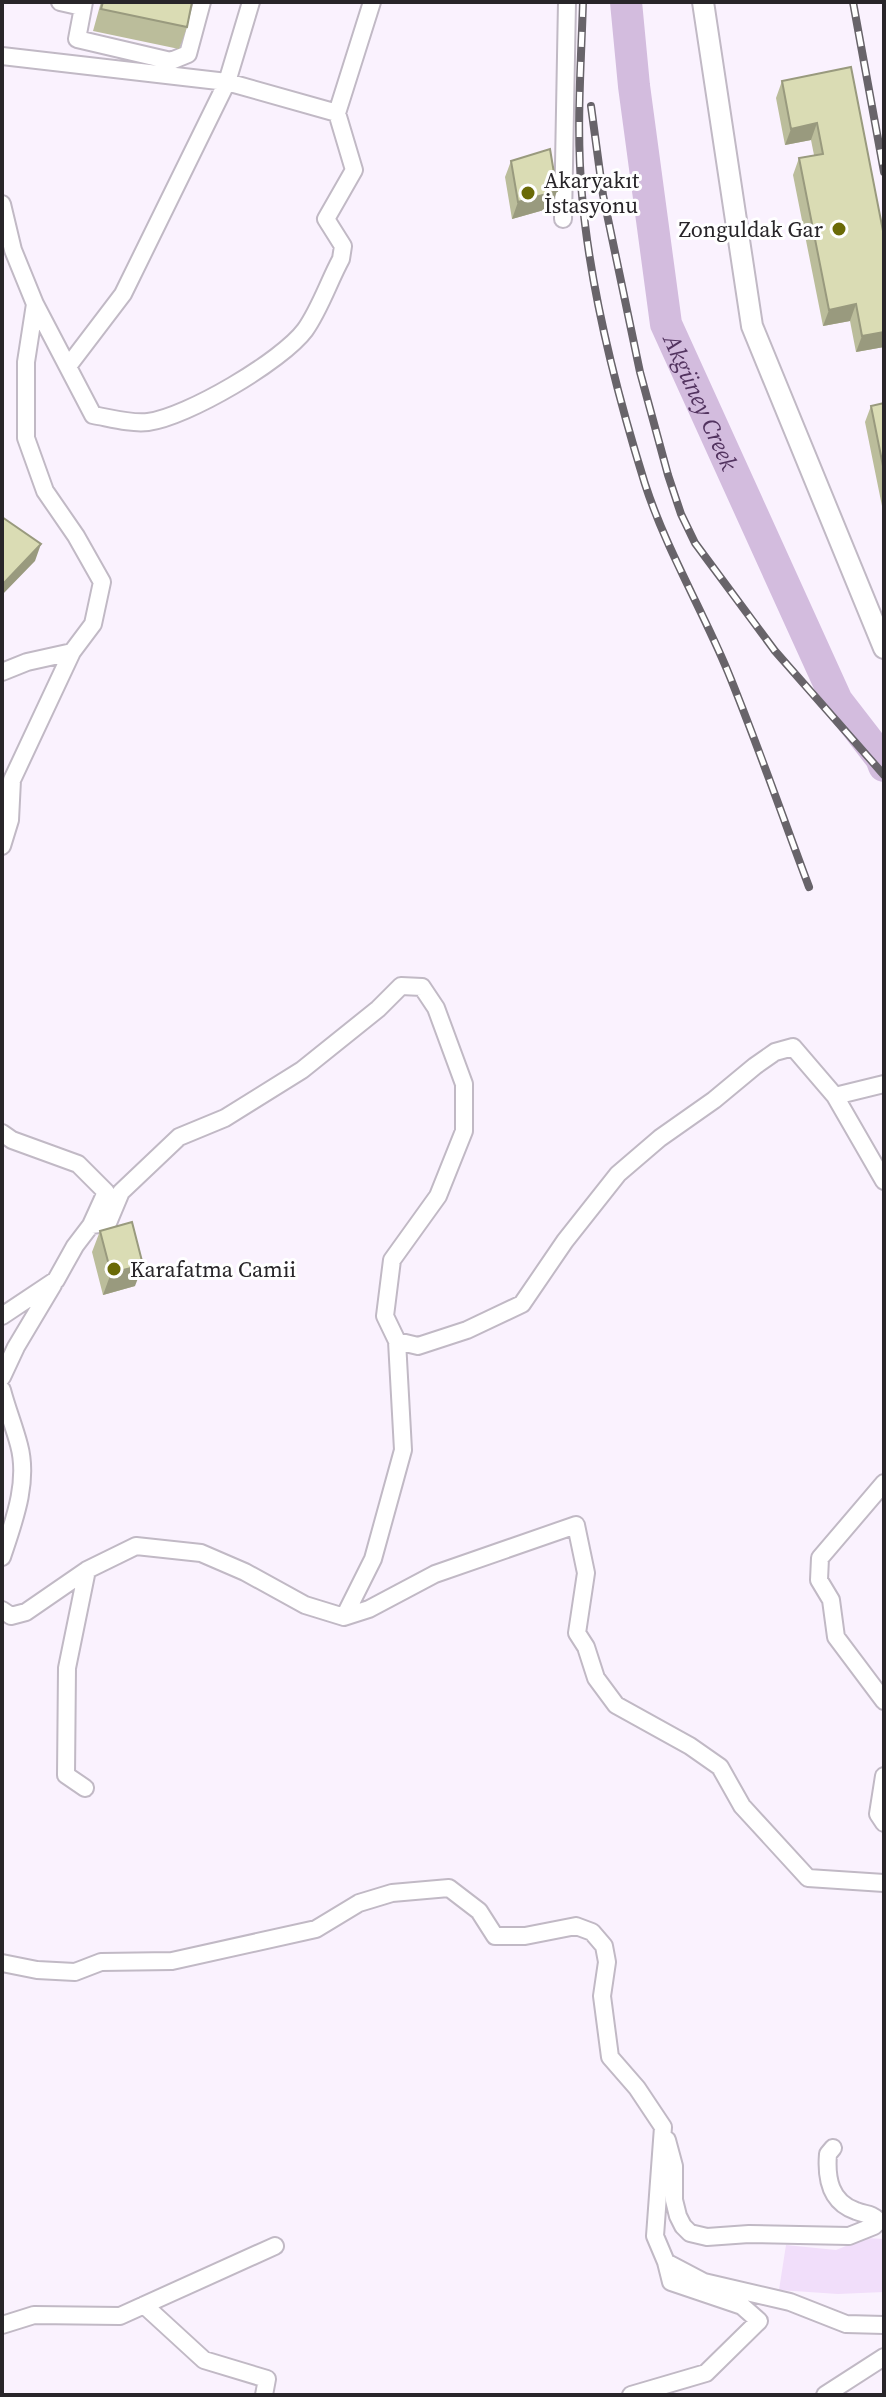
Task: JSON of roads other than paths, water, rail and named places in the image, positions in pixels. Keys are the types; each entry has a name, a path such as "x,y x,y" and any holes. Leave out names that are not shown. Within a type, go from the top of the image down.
{"street":[{"path":"60,2 83,5 77,39 171,61 188,54 202,2"},
{"path":"69,365 123,294 227,82 251,2"},
{"path":"2,204 8,255 93,415 146,423 179,413 223,391 290,347 307,328 341,259 343,246 326,219 354,170 337,113 372,2"},
{"path":"563,219 567,2"},
{"path":"703,2 752,326 884,648"},
{"path":"2,56 227,82 337,113"},
{"path":"2,846 10,820 12,780 72,652 93,624 102,582 45,491 26,438 26,362 35,304"},
{"path":"2,672 27,662 72,652"},
{"path":"91,1225 108,1223 121,1192 179,1137 225,1118 302,1070 378,1009 401,986 422,987 436,1008 464,1084 464,1131 438,1196 392,1260 385,1316 397,1341 403,1450 373,1559 344,1617"},
{"path":"397,1341 418,1346 467,1330 522,1304 565,1241 618,1174 660,1138 775,1052 793,1047 835,1096 884,1181"},
{"path":"835,1096 884,1084"},
{"path":"2,1133 12,1140 78,1164 106,1192 91,1225 75,1246 2,1377"},
{"path":"2,1316 56,1280"},
{"path":"2,1390 19,1445 23,1474 15,1520 2,1557"},
{"path":"884,1483 820,1558 819,1580 831,1600 836,1637 884,1701"},
{"path":"2,1610 11,1616 26,1612 87,1570 136,1546 201,1553 245,1572 305,1605 344,1617 369,1609 435,1574 576,1525 586,1573 577,1633 586,1647 596,1678 616,1705 690,1746 720,1767 742,1806 808,1878 884,1883"},
{"path":"85,1788 66,1775 65,1730 67,1668 87,1570"},
{"path":"884,1776 878,1814 884,1823"},
{"path":"2,1963 37,1970 75,1972 101,1962 172,1961 316,1929 359,1903 392,1893 449,1888 479,1911 495,1936 525,1936 576,1926 592,1932 604,1946 607,1962 602,1996 610,2057 637,2088 663,2127 674,2166 674,2200 678,2216 690,2233 707,2237 749,2234 849,2236 874,2226 879,2221 871,2214 856,2211 842,2203 830,2189 828,2154 833,2148"},
{"path":"631,2395 706,2373 759,2321 742,2306 671,2282 655,2236 663,2127"},
{"path":"2,2325 34,2315 120,2316 275,2246"},
{"path":"666,2262 704,2282 790,2302 846,2324 884,2325"},
{"path":"144,2305 204,2360 267,2379 264,2395"},
{"path":"825,2395 884,2357"}],"waterway":[{"name":"Akgüney Creek","path":"626,2 634,86 666,324 837,701 884,766"}],"railway":[{"path":"583,2 579,123 582,195 591,267 615,378 654,508 728,672 809,887"},
{"path":"853,2 884,172"},
{"path":"591,106 603,195 640,372 681,514 695,543 775,651 884,775"}],"place":[{"name":"Akaryakıt İstasyonu","path":"528,193"},
{"name":"Zonguldak Gar","path":"839,229"},
{"name":"Karafatma Camii","path":"114,1269"}]}
